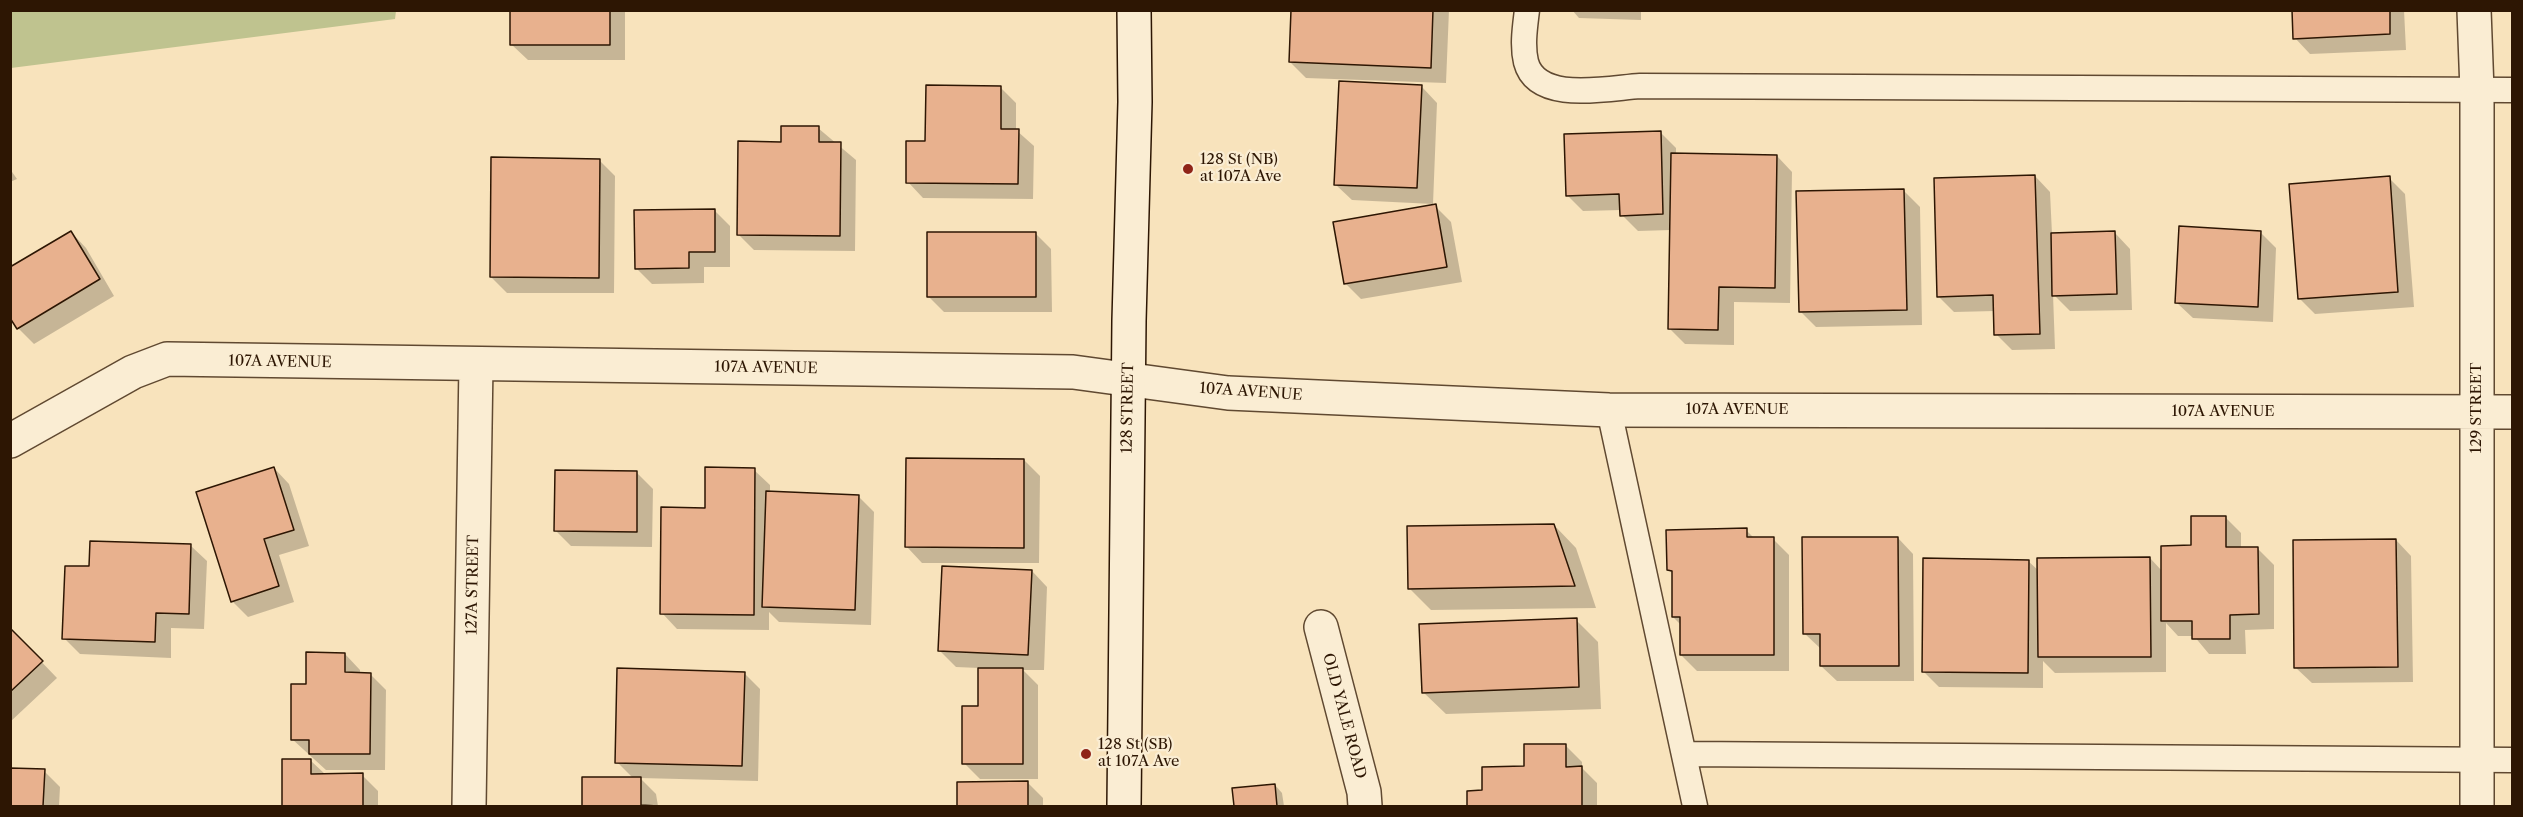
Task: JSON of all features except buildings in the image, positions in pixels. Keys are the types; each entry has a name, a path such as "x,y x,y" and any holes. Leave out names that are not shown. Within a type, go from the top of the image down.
{"street":[{"name":"128 STREET","path":"1124,807 1128,379 1136,102 1134,10"},
{"name":"129 STREET","path":"2474,10 2477,91 2477,807"},
{"name":"107A AVENUE","path":"10,441 133,372 167,360 1073,372 1228,393 1609,410 2512,412"},
{"name":"127A STREET","path":"469,807 476,364"},
{"name":"OLD YALE ROAD","path":"1321,627 1364,792 1365,807"}],"lane":[{"path":"1527,10 1524,43 1526,64 1537,81 1550,88 1569,90 1640,86 2512,90"},
{"path":"1609,410 1686,754 1695,807"},
{"path":"1686,754 2512,760"}],"green space":[{"path":"10,11 396,11 395,19 11,68"}],"place":[{"name":"128 St (NB) at 107A Ave","path":"1188,169"},
{"name":"128 St (SB) at 107A Ave","path":"1086,754"}]}
